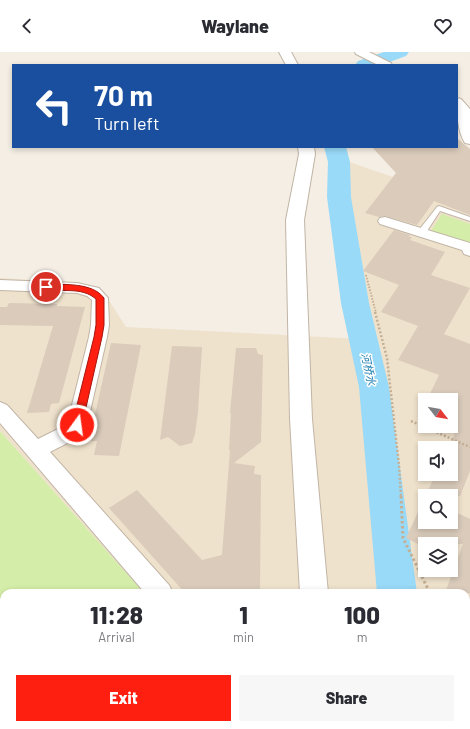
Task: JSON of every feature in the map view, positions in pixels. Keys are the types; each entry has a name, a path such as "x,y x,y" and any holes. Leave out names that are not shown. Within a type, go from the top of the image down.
{"street":[{"path":"285,52 291,64"},
{"path":"363,53 384,64"},
{"path":"458,103 464,109 465,125 470,140"},
{"path":"306,148 307,154 295,220 301,419 314,589"},
{"path":"385,221 467,247 470,250"},
{"path":"0,285 77,288 92,292 100,298 100,325 98,337 77,425 63,436 36,450"},
{"path":"0,410 158,589"}],"lane":[{"path":"422,232 439,208 470,219"}],"path":[{"path":"366,275 387,358 399,465 403,538 428,589"},
{"path":"411,420 470,447"}],"shaded area":[{"path":"339,162 349,162 440,193 470,205 470,589 140,589 0,431 0,278 81,283 104,293 126,327 362,339 339,197"}],"green space":[{"path":"442,214 470,224 470,244 431,231"},
{"path":"0,431 140,589 0,589"}],"building":[{"path":"458,139 470,149 470,215 434,201 417,225 385,216 379,217 365,213 396,173 373,148 458,148"},
{"path":"394,230 410,235 409,237 412,237 410,240 445,252 431,275 470,288 444,334 470,344 470,471 460,496 458,496 458,489 428,489 432,481 458,481 458,441 451,441 455,433 458,433 458,393 430,393 439,375 398,360 418,326 381,312 399,285 363,271"},
{"path":"9,303 57,304 57,306 85,307 59,403 51,404 49,412 27,413 53,326 0,325 0,307 7,307"},
{"path":"111,343 141,345 119,456 94,455 97,441 89,441"},
{"path":"172,346 202,347 198,412 195,434 192,443 180,446 168,437 160,440"},
{"path":"236,348 256,348 258,354 263,355 261,442 234,463 255,466 254,474 261,475 260,589 181,589 109,508 137,490 202,560 222,555 230,450 230,413"},
{"path":"418,512 418,529 458,529 458,513 470,519 470,589 446,589 451,577 458,577 458,558 463,544 458,544 458,537 418,537 418,544 406,538"}],"waterway":[{"name":"河桥水","path":"367,64 400,52"},
{"name":"河桥水","path":"335,148 339,162 339,197 355,303 374,387 397,589"}],"route":[{"path":"46,287 77,288 92,292 100,298 100,325 98,337 77,425"}]}
